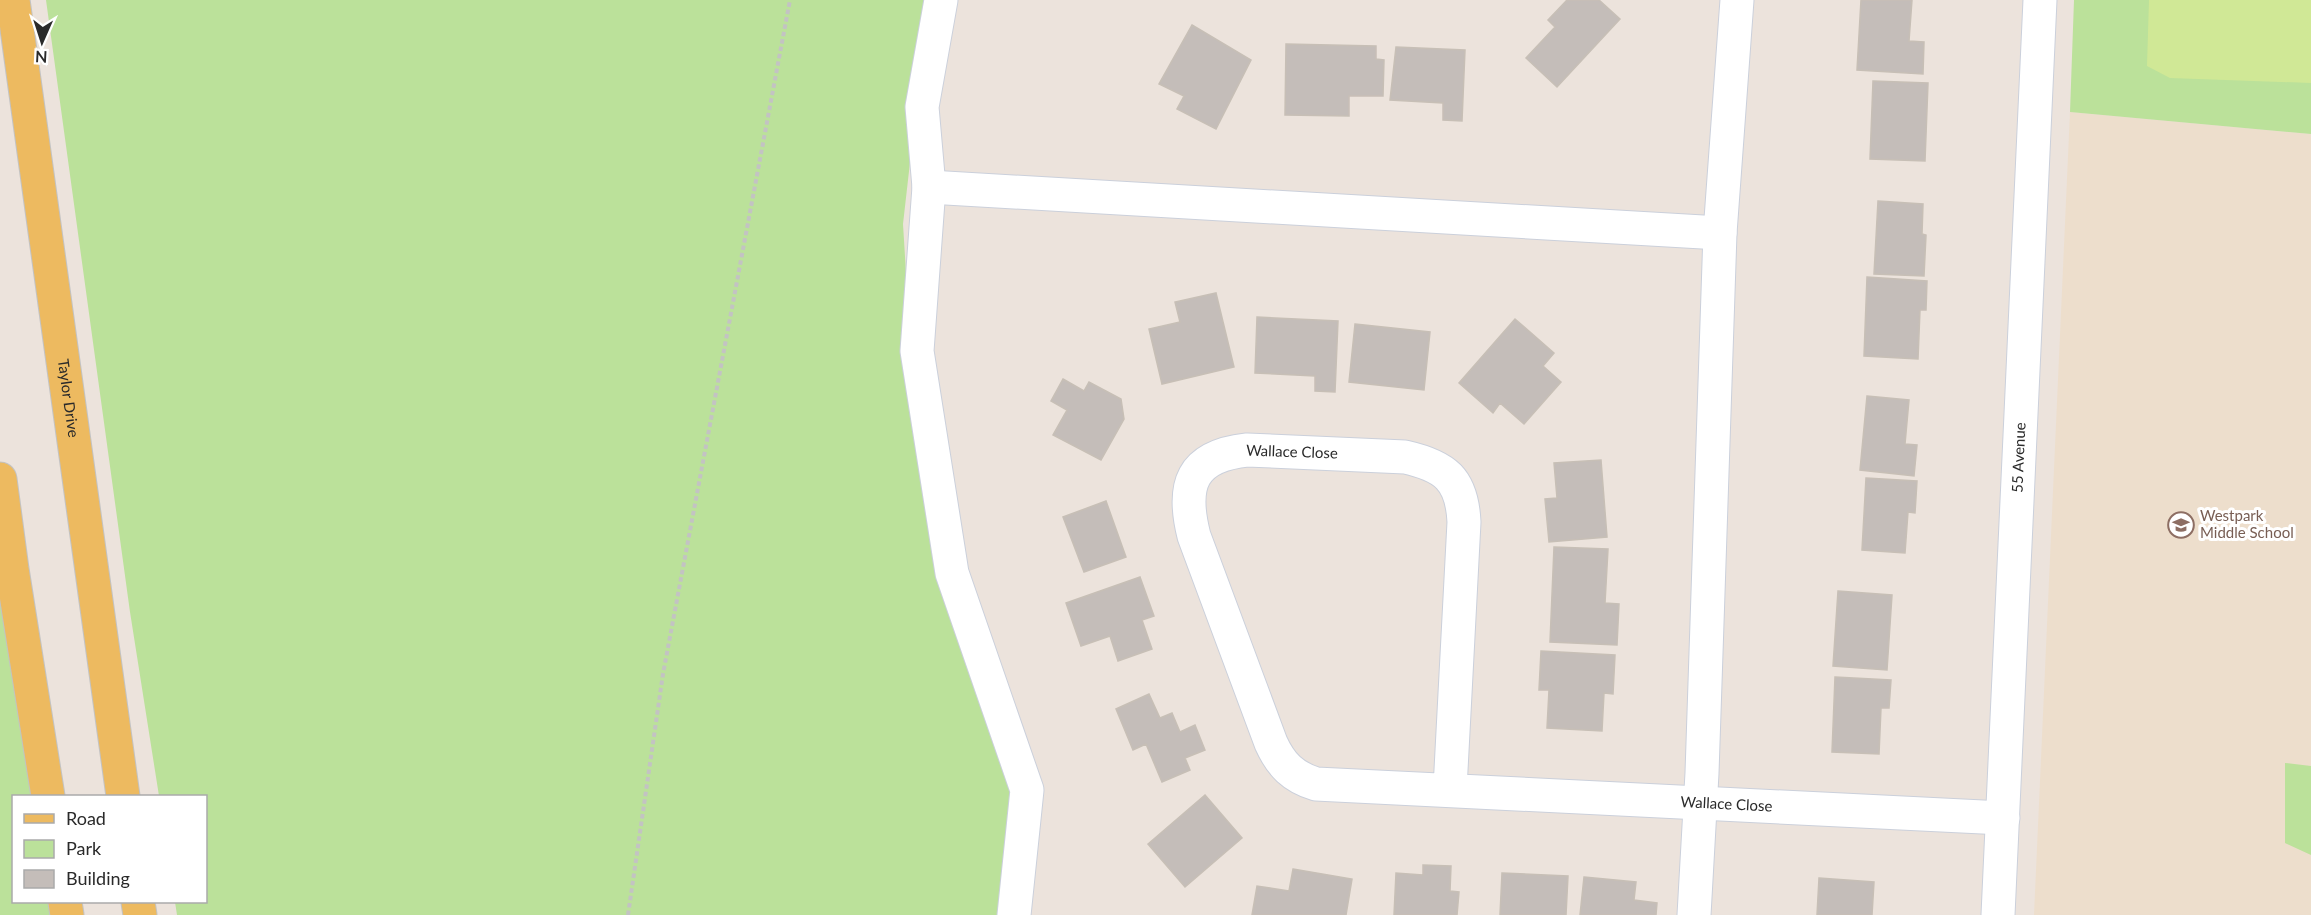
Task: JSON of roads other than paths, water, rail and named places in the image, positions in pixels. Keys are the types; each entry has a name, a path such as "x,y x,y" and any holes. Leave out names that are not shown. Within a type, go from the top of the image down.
{"main road":[{"name":"Taylor Drive","path":"13,0 123,795"},
{"path":"0,479 48,795"}],"street":[{"path":"941,0 922,107 929,187 916,351 952,573 1027,790 1014,915"},
{"path":"1694,915 1701,804 1720,233 1737,0"},
{"name":"55 Avenue","path":"1998,915 2040,0"},
{"path":"929,187 1720,233"},
{"name":"Wallace Close","path":"1450,789 1464,522 1460,493 1452,478 1440,468 1425,461 1405,457 1247,450 1214,457 1200,468 1190,483 1189,517 1194,536 1278,758 1294,775 1316,784 2003,818"}],"place":[{"name":"Westpark Middle School","path":"2181,525"}]}
